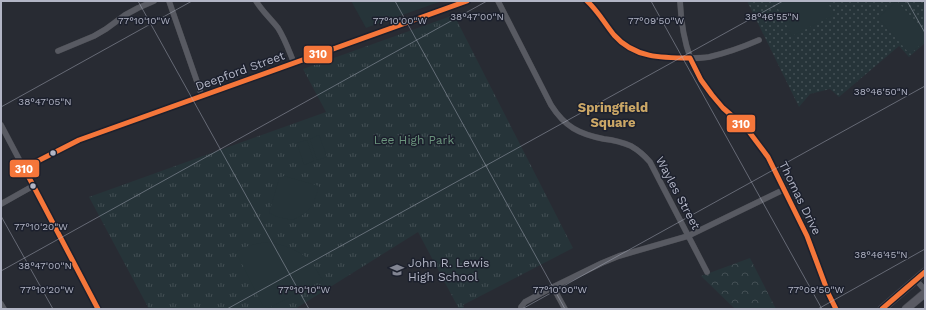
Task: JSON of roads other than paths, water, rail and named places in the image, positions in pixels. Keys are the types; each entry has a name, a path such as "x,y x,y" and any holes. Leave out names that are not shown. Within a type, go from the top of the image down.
{"main road":[{"path":"882,309 925,272"},
{"path":"906,309 925,292"}],"street":[{"path":"58,51 94,36 125,15 154,1"},
{"path":"169,1 202,96"},
{"path":"256,1 261,9 280,30 294,63"},
{"name":"Deepford Street","path":"24,168 79,140 466,1"},
{"name":"Wayles Street","path":"498,1 557,114 568,125 580,132 591,136 624,143 643,154 650,162 707,272"},
{"path":"587,1 596,10 615,37 623,44 632,50 653,57 709,57 743,47 759,40"},
{"name":"Thomas Drive","path":"680,1 681,25 683,33 690,58 701,80 723,108 747,130 762,147 768,157 807,236 827,290 836,309"},
{"path":"1,125 98,309"},
{"path":"1,204 33,186"},
{"path":"521,309 520,306 525,302 602,263 619,256 688,236 784,189"},
{"path":"916,280 925,292"},
{"path":"553,287 565,309"},
{"path":"1,304 4,309"}],"place":[{"name":"John R. Lewis High School","path":"397,270"}],"district":[{"name":"Springfield Square","path":"613,114"}],"park label":[{"name":"Lee High Park","path":"414,140"}]}
